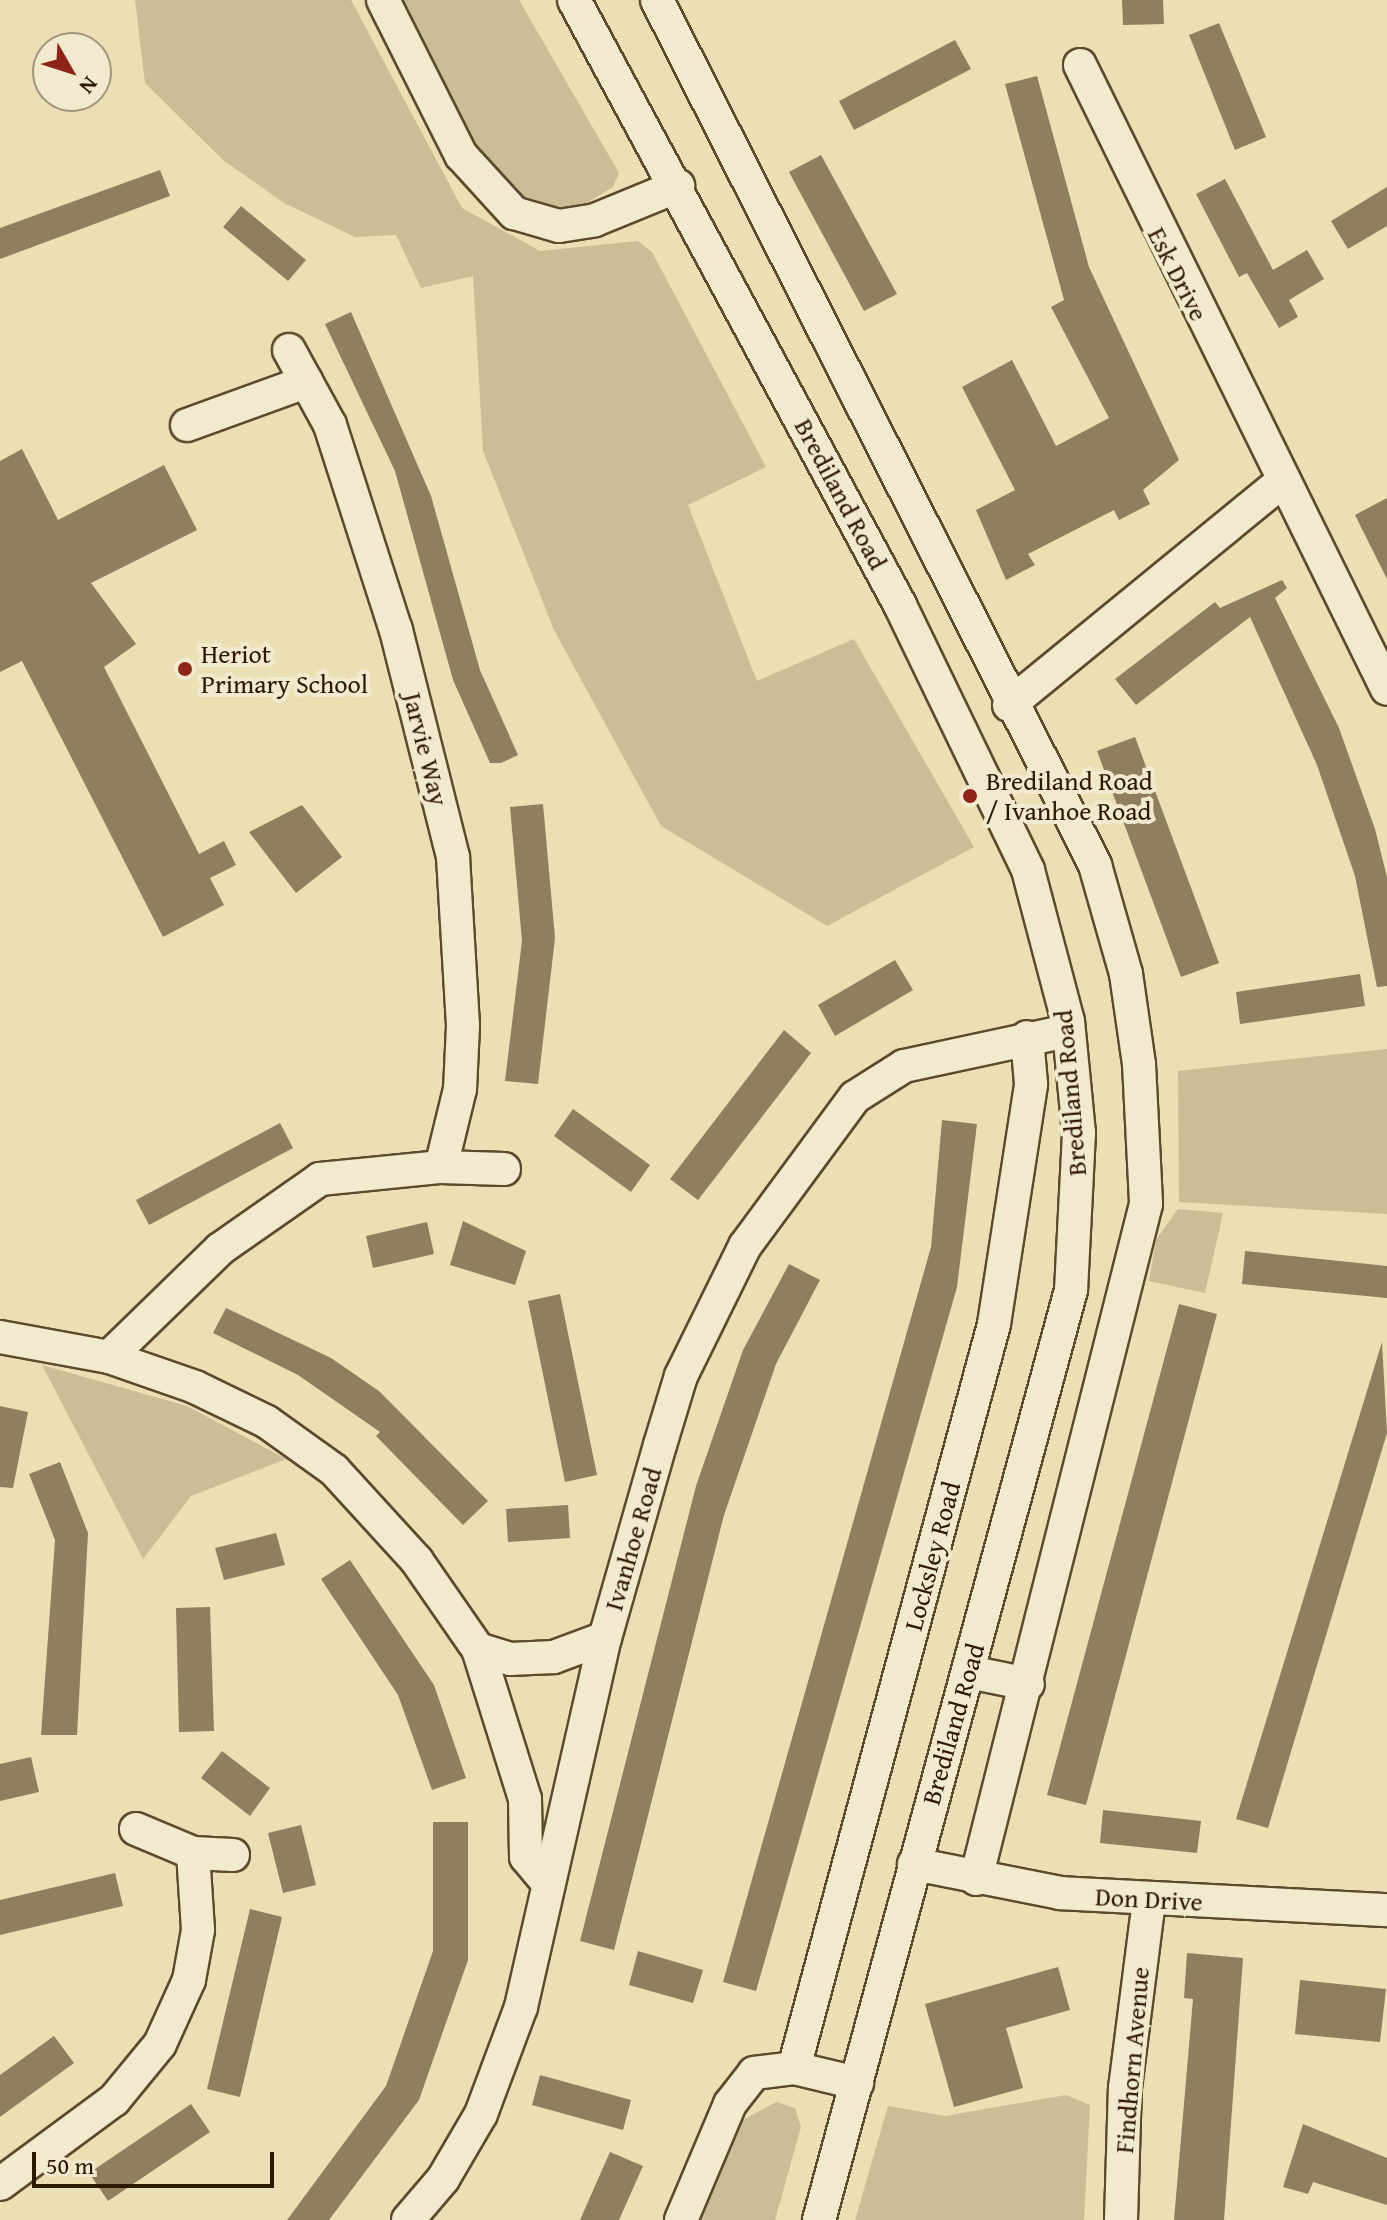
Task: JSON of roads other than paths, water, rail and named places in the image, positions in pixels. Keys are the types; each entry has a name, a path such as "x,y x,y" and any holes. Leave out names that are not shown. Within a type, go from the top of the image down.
{"street":[{"path":"383,0 461,155 514,213 559,226 678,186"},
{"name":"Brediland Road","path":"574,0 678,186 900,605 1028,870 1067,1031 1079,1133 1071,1290 819,2220"},
{"name":"Brediland Road","path":"657,0 1009,705 1095,865 1122,960 1139,1064 1146,1204 1028,1684 976,1879"},
{"name":"Esk Drive","path":"1080,65 1387,689"},
{"name":"Jarvie Way","path":"289,350 330,425 396,630 453,857 462,1042 460,1089 441,1167"},
{"path":"187,425 306,382"},
{"path":"1009,705 1284,480"},
{"name":"Ivanhoe Road","path":"408,2220 443,2179 481,2114 521,2007 546,1881 589,1731 605,1638 681,1376 745,1246 804,1158 855,1097 904,1066 1027,1037 1067,1031"},
{"name":"Locksley Road","path":"794,2068 994,1324 1031,1084 1027,1037"},
{"path":"109,1357 220,1249 320,1179 441,1167 504,1169"},
{"path":"0,1337 109,1357 267,1422 334,1470 417,1561 478,1649 525,1799 526,1857 546,1881"},
{"path":"478,1649 510,1659 554,1657 605,1638"},
{"path":"969,1672 1028,1684"},
{"path":"136,1829 193,1853 233,1855"},
{"path":"0,2184 114,2100 160,2044 189,1980 198,1930 193,1853"},
{"name":"Don Drive","path":"914,1864 976,1879 1149,1900 1387,1910"},
{"name":"Findhorn Avenue","path":"1121,2220 1125,2088 1149,1900"},
{"path":"681,2220 730,2104 754,2073 794,2068 857,2083"}],"place":[{"name":"Heriot Primary School","path":"185,669"},
{"name":"Brediland Road / Ivanhoe Road","path":"970,796"}]}
